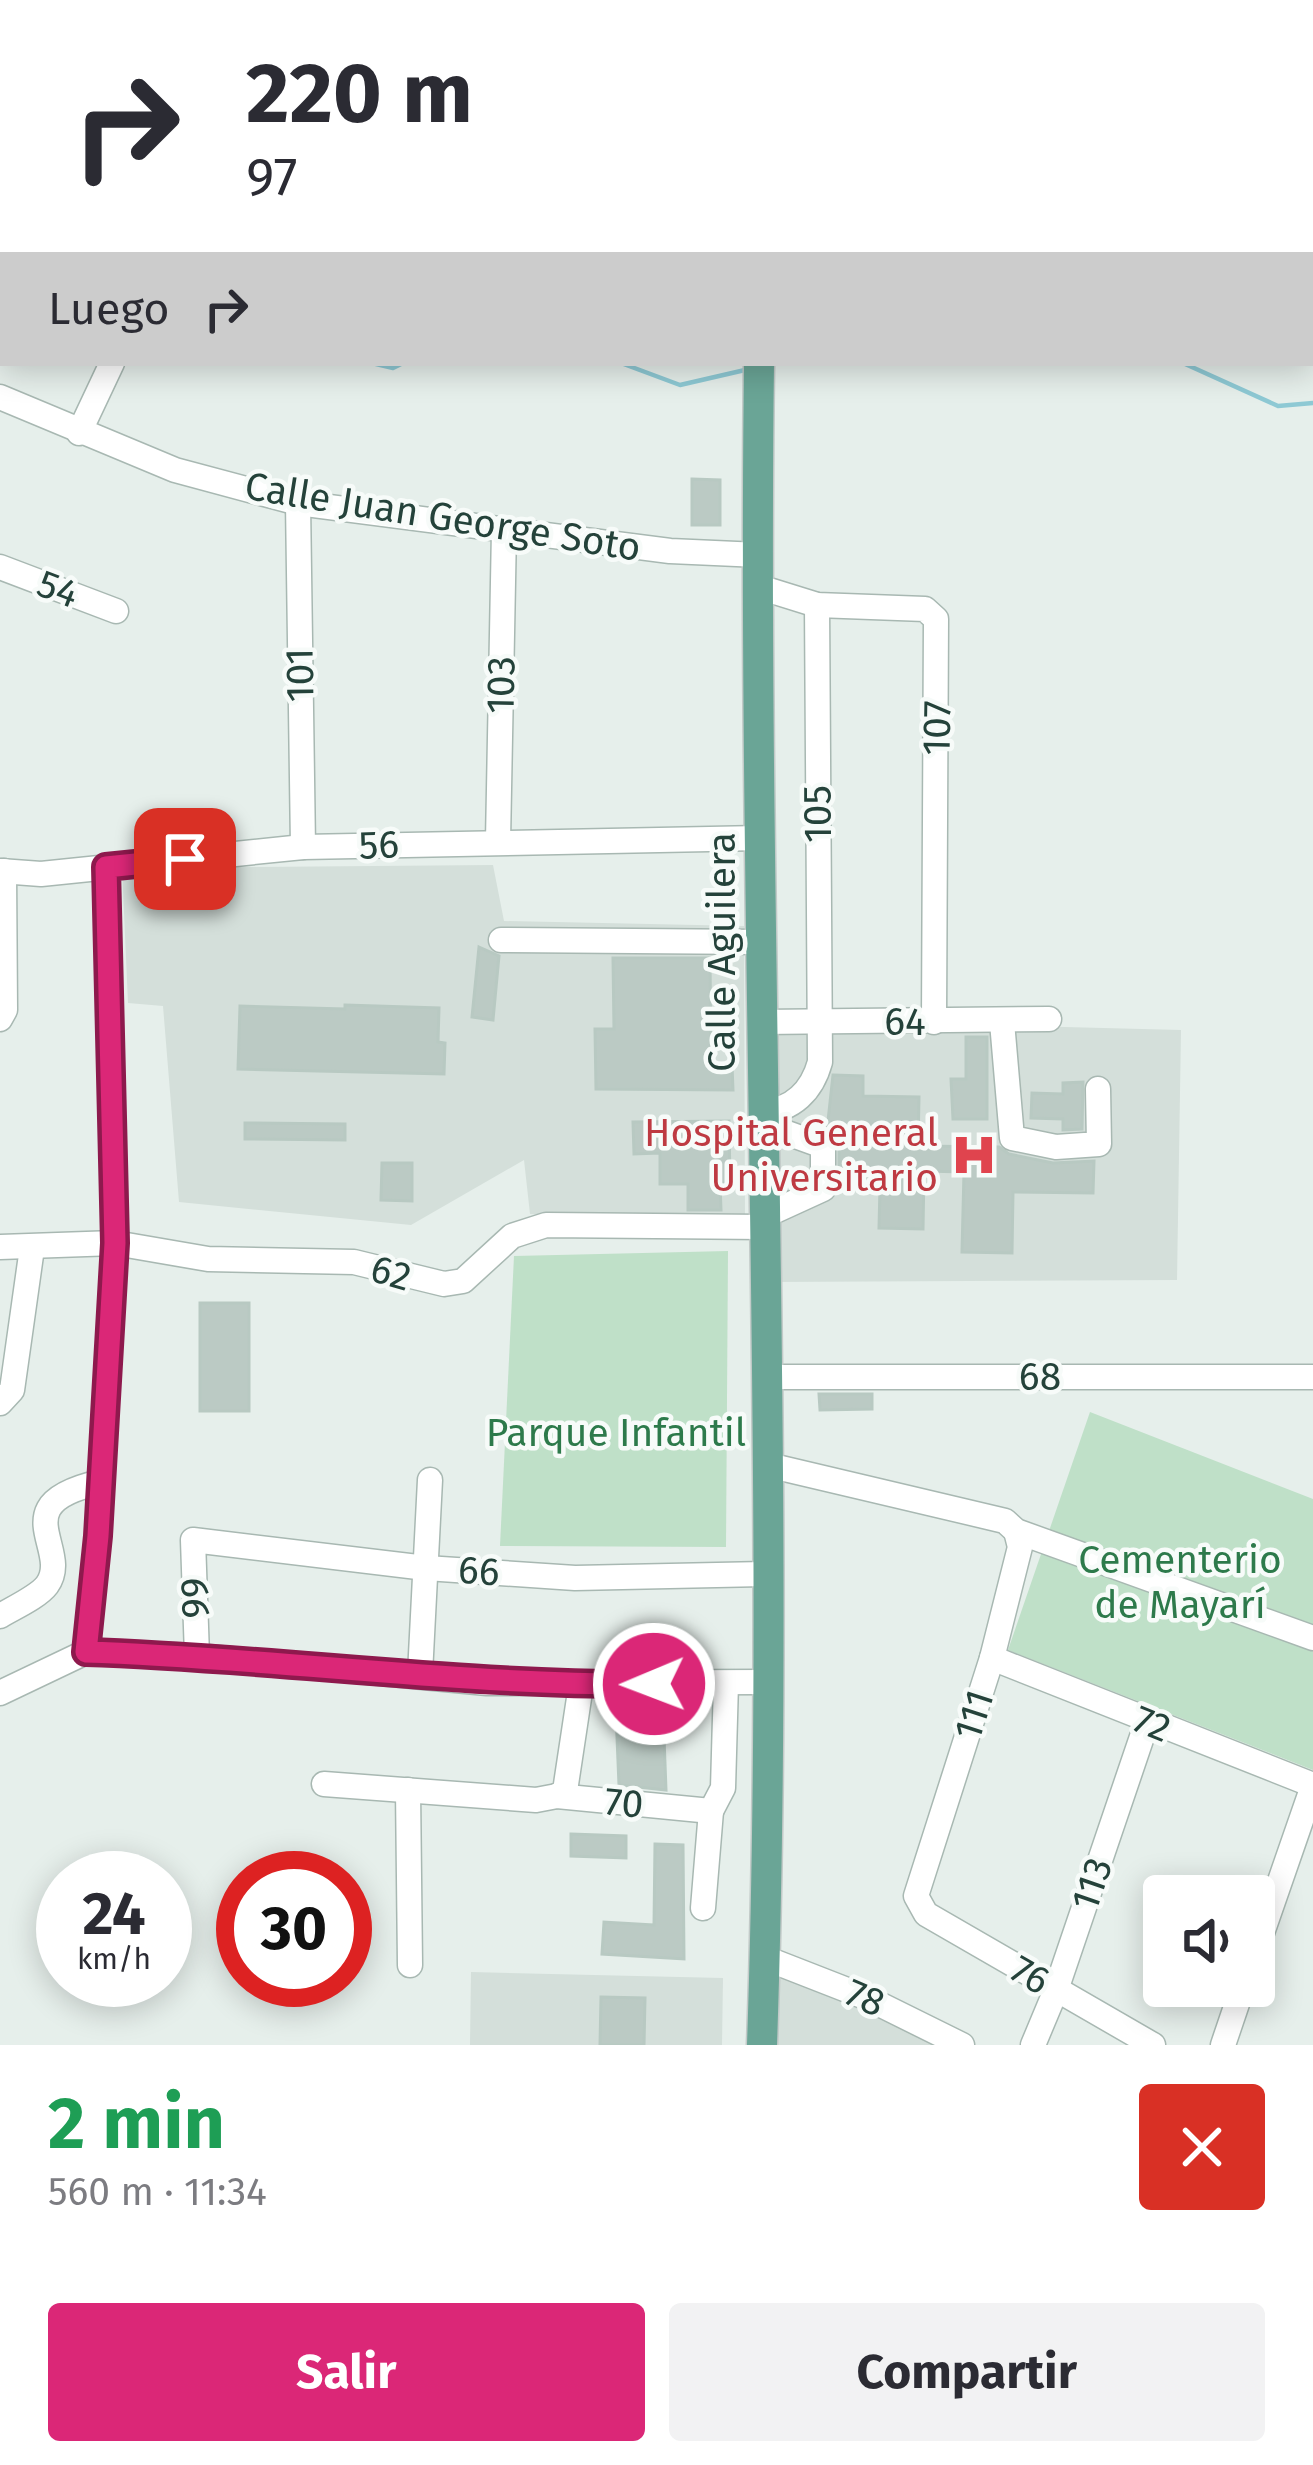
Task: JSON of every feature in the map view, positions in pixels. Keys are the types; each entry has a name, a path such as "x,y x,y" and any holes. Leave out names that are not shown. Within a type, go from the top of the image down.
{"main road":[{"name":"Calle Aguilera","path":"759,368 760,1022 768,1465 762,2045"}],"street":[{"path":"79,433 111,366"},
{"name":"Calle Juan George Soto","path":"0,397 175,470 298,503 670,551 759,555"},
{"name":"101","path":"298,503 303,848"},
{"name":"103","path":"498,841 504,530"},
{"name":"54","path":"0,567 116,611"},
{"name":"107","path":"759,587 818,605 919,608 937,619 934,1022"},
{"name":"105","path":"762,1118 809,1089 820,1062 818,605"},
{"name":"56","path":"2,871 41,874 303,848 760,838"},
{"path":"86,1652 115,1243 106,867"},
{"path":"1,1018 2,871"},
{"path":"501,940 760,942"},
{"name":"64","path":"760,1022 1049,1019"},
{"path":"1002,1022 1012,1138 1056,1147 1099,1144 1098,1089"},
{"path":"762,1118 823,1146 823,1189 764,1222"},
{"name":"62","path":"0,1247 115,1243 208,1259 354,1262 443,1284 463,1281 512,1236 546,1225 764,1222"},
{"path":"1,1403 11,1390 32,1248"},
{"name":"68","path":"766,1377 1313,1377"},
{"path":"768,1465 1004,1522 1016,1531 1313,1638"},
{"path":"420,1674 430,1480"},
{"path":"0,1616 47,1585 51,1573 45,1514 51,1498 101,1482"},
{"name":"111","path":"916,1896 992,1658 1020,1547 1016,1531"},
{"name":"66","path":"193,1540 426,1568 575,1578 767,1574"},
{"name":"99","path":"193,1540 196,1656"},
{"path":"0,1693 86,1652 196,1656 487,1683 766,1682"},
{"name":"72","path":"992,1658 1313,1786"},
{"path":"703,1908 711,1811 723,1788 726,1683"},
{"path":"557,1796 565,1791 581,1685"},
{"name":"113","path":"1033,2045 1147,1722"},
{"name":"70","path":"324,1784 536,1800 557,1796 711,1811"},
{"path":"1275,1895 1313,1786"},
{"path":"408,1790 410,1965"},
{"name":"76","path":"916,1896 926,1914 1153,2045"},
{"name":"78","path":"765,1958 865,1996 962,2045"},
{"path":"1223,2045 1237,2007"}],"shaded area":[{"path":"493,865 504,921 744,926 745,1223 530,1214 524,1160 411,1225 179,1202 163,1006 128,1003 122,868"},
{"name":"Hospital General Universitario","path":"766,1019 1181,1030 1177,1280 772,1282"},
{"path":"778,1970 946,2045 776,2045"},
{"path":"471,1972 723,1978 722,2045 470,2045"}],"green space":[{"name":"Parque Infantil","path":"728,1251 726,1547 500,1546 514,1256"},
{"name":"Cementerio de Mayarí","path":"1090,1412 1313,1499 1313,1770 1008,1650"}],"building":[{"path":"692,479 720,480 720,525 692,525"},
{"path":"479,947 499,956 493,1020 472,1017"},
{"path":"613,958 710,958 711,1065 732,1065 733,1090 596,1089 595,1029 614,1029"},
{"path":"345,1005 439,1008 444,1074 238,1069 240,1006 345,1009"},
{"path":"966,1037 987,1037 987,1119 953,1119 951,1079 966,1079"},
{"path":"833,1075 863,1076 863,1096 919,1097 918,1146 999,1147 1009,1154 1053,1163 1094,1161 1093,1193 1013,1192 1012,1253 962,1252 964,1172 924,1171 923,1229 879,1228 880,1187 839,1185 839,1145 827,1130"},
{"path":"1083,1082 1082,1129 1063,1130 1063,1119 1031,1118 1032,1093 1063,1094 1063,1083"},
{"path":"729,1121 730,1183 720,1183 721,1210 688,1210 688,1184 660,1184 660,1153 634,1154 633,1122"},
{"path":"245,1123 345,1124 345,1140 245,1139"},
{"path":"382,1163 412,1163 412,1201 381,1200"},
{"path":"200,1303 249,1303 249,1411 200,1411"},
{"path":"819,1394 872,1394 872,1409 820,1410"},
{"path":"663,1711 666,1790 619,1785 616,1713"},
{"path":"571,1834 626,1836 626,1858 571,1856"},
{"path":"655,1844 683,1845 684,1959 602,1954 604,1922 654,1925"},
{"path":"601,1997 645,1998 644,2045 600,2045"}],"waterway":[{"path":"385,366 397,366"},
{"path":"629,366 680,385 745,370"},
{"path":"1190,366 1278,406 1313,403"}],"place":[{"name":"Hospital General Universitario","path":"974,1155"}],"route":[{"path":"185,859 106,867 115,1243 98,1536 86,1652 196,1656 487,1683 654,1684"}]}
